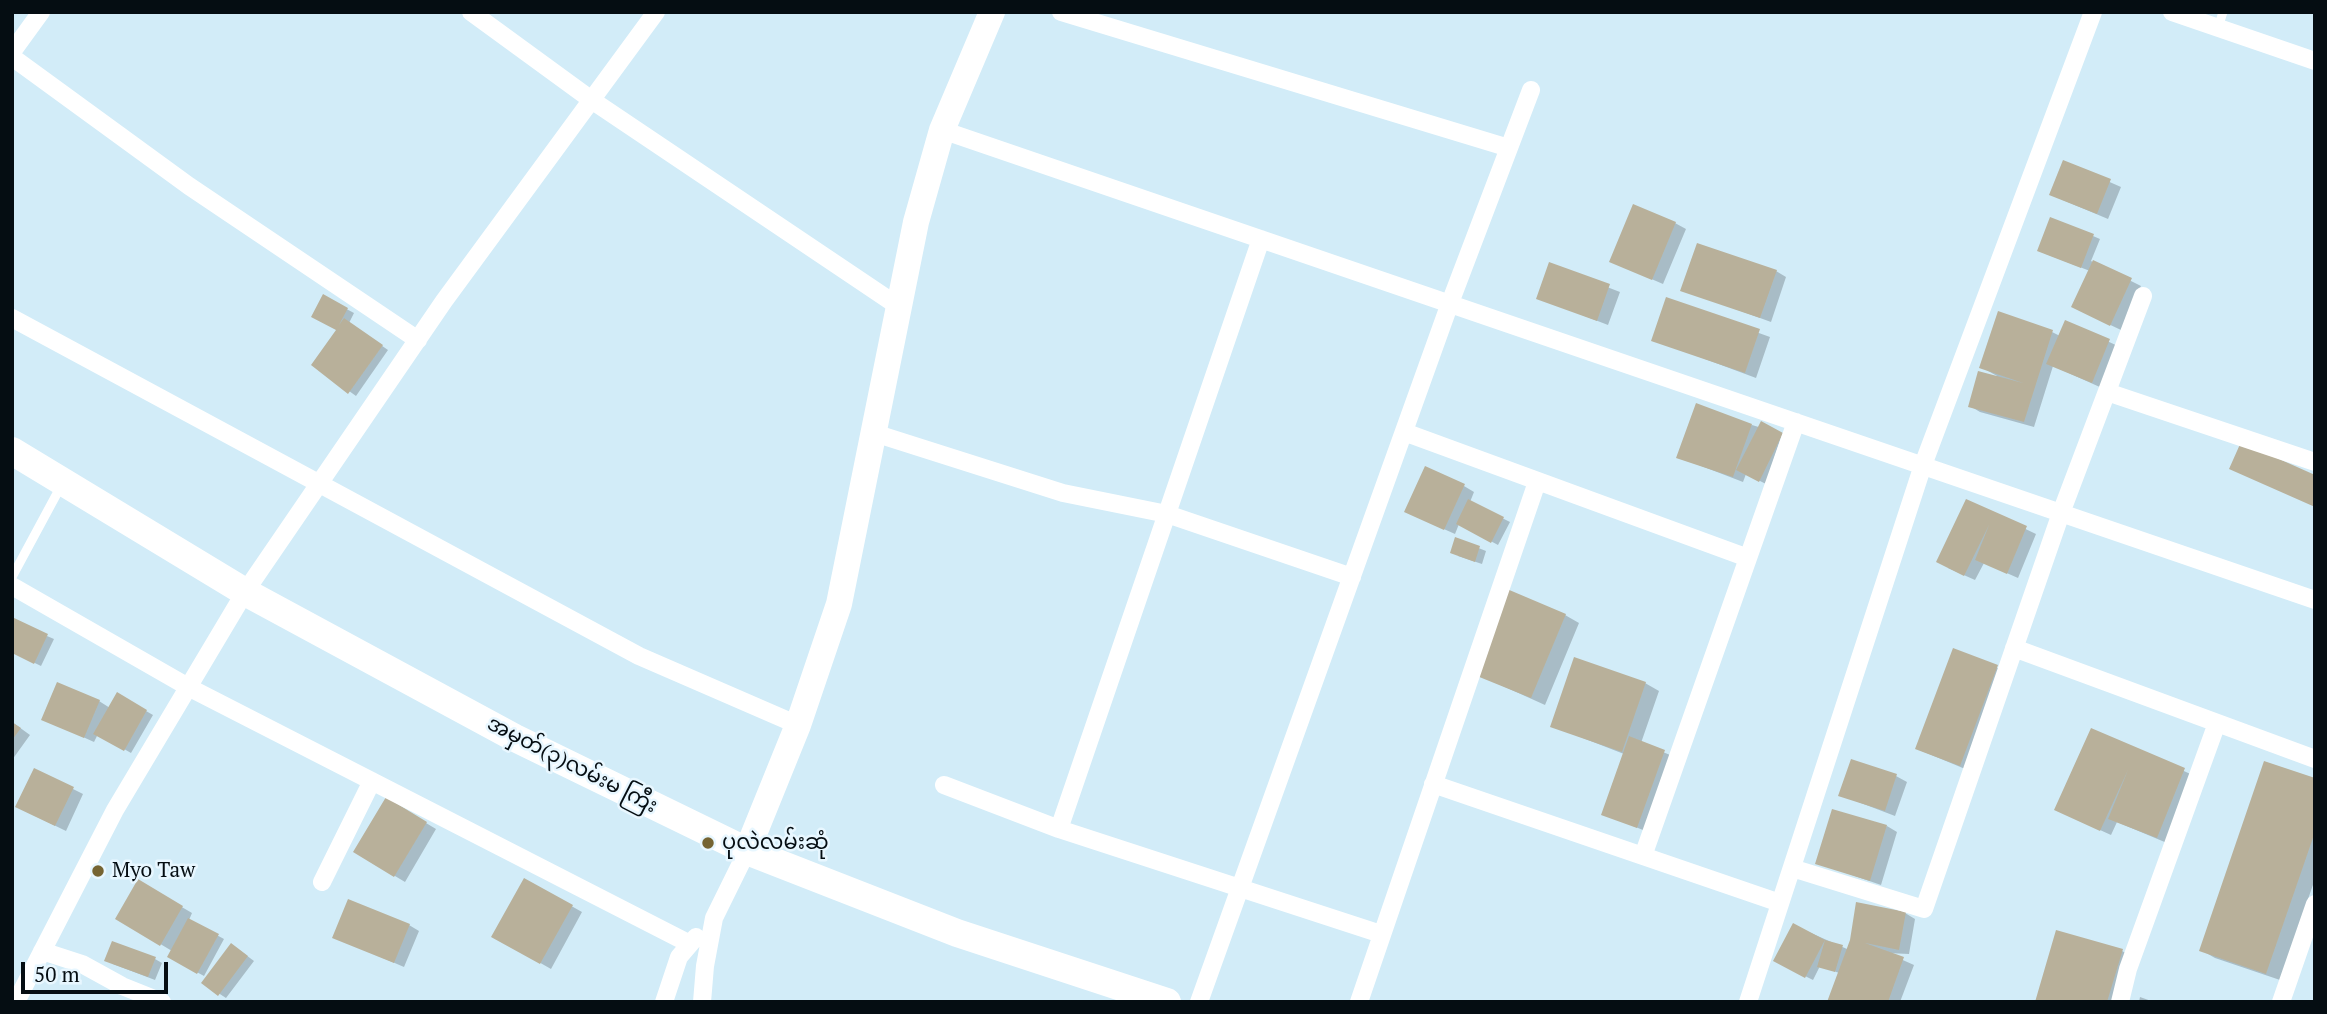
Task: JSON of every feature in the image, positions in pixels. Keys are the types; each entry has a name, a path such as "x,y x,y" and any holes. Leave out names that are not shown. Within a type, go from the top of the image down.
{"main road":[{"name":"အမှတ်(၃)လမ်းမ ကြီး","path":"12,451 245,592 515,738 747,851 957,933 1153,1000"}],"street":[{"path":"41,12 12,54 189,186 418,340"},
{"path":"471,12 593,101 898,306"},
{"path":"16,1002 115,810 245,592 418,340 656,12"},
{"path":"702,1002 705,966 714,918 747,851 797,725 839,604 916,222 942,130 992,12"},
{"path":"1061,12 1509,148"},
{"path":"1748,1002 1923,465 2093,12"},
{"path":"2172,12 2221,20 2315,61"},
{"path":"1199,1002 1450,303 1531,90"},
{"path":"942,130 2315,600"},
{"path":"1059,829 1261,239"},
{"path":"1791,868 1924,909 2061,513 2143,296"},
{"path":"12,317 639,656 797,725"},
{"path":"2107,392 2315,462"},
{"path":"1643,856 1796,422"},
{"path":"872,432 1063,493 1167,514 1352,577"},
{"path":"1404,432 1748,558"},
{"path":"1359,1002 1537,482"},
{"path":"12,586 190,688 549,875 690,944"},
{"path":"2014,649 2315,759"},
{"path":"2120,1002 2128,969 2217,723"},
{"path":"322,883 372,781"},
{"path":"1433,784 1780,903"},
{"path":"944,785 1059,829 1381,934"},
{"path":"2281,1002 2315,904"},
{"path":"664,1002 679,957 714,918"},
{"path":"42,951 82,964 122,986 162,1002"}],"lane":[{"path":"12,577 63,482"}],"building":[{"path":"2063,160 2111,179 2097,214 2049,195"},
{"path":"1633,204 1676,222 1652,280 1609,262"},
{"path":"2050,217 2094,234 2081,268 2037,251"},
{"path":"1697,243 1777,270 1760,318 1680,291"},
{"path":"2093,260 2132,278 2110,326 2071,307"},
{"path":"1549,262 1610,284 1597,321 1536,299"},
{"path":"323,294 348,308 339,325 344,318 383,345 348,394 311,365 336,330 311,317"},
{"path":"1666,297 1760,329 1745,373 1651,341"},
{"path":"1998,311 2053,330 2024,422 1968,407 1978,371 2023,383 1979,368"},
{"path":"2065,320 2110,339 2092,383 2046,364"},
{"path":"1696,403 1752,424 1733,477 1676,458"},
{"path":"1761,421 1783,433 1759,482 1736,470"},
{"path":"2241,442 2315,475 2315,507 2229,469"},
{"path":"1425,466 1465,484 1444,530 1404,512"},
{"path":"1468,499 1504,517 1491,543 1456,524"},
{"path":"1966,499 2027,526 2007,574 1975,560 1989,525 1964,576 1936,562"},
{"path":"1455,537 1480,546 1475,562 1450,553"},
{"path":"1507,589 1566,614 1531,698 1472,674"},
{"path":"12,617 48,634 34,664 12,653"},
{"path":"1953,648 1998,665 1960,766 1915,749"},
{"path":"1574,657 1646,682 1622,752 1550,727"},
{"path":"57,682 100,700 84,738 41,720"},
{"path":"117,692 147,710 124,751 93,734"},
{"path":"12,722 21,728 12,740"},
{"path":"2091,728 2185,768 2157,838 2108,819 2128,770 2100,831 2054,810"},
{"path":"1629,736 1665,750 1637,828 1601,815"},
{"path":"1851,759 1897,774 1885,811 1838,796"},
{"path":"2264,761 2315,778 2315,832 2266,974 2199,951"},
{"path":"34,768 74,787 55,826 15,807"},
{"path":"386,797 427,822 394,877 353,852"},
{"path":"1832,809 1887,825 1870,881 1815,864"},
{"path":"524,878 573,905 540,964 491,937"},
{"path":"138,879 183,906 160,946 115,919"},
{"path":"348,899 410,924 394,963 332,938"},
{"path":"1856,902 1906,912 1899,950 1865,943 1904,957 1888,1002 1827,1002 1850,940"},
{"path":"188,918 219,934 197,974 167,957"},
{"path":"1793,923 1825,940 1805,978 1773,961"},
{"path":"2056,930 2123,949 2107,1002 2035,1002"},
{"path":"1825,940 1843,945 1835,972 1817,967"},
{"path":"112,941 156,957 148,977 104,961"},
{"path":"231,943 248,956 218,996 201,983"}],"place":[{"name":"ပုလဲလမ်းဆုံ","path":"708,843"},
{"name":"Myo Taw","path":"98,871"}]}
